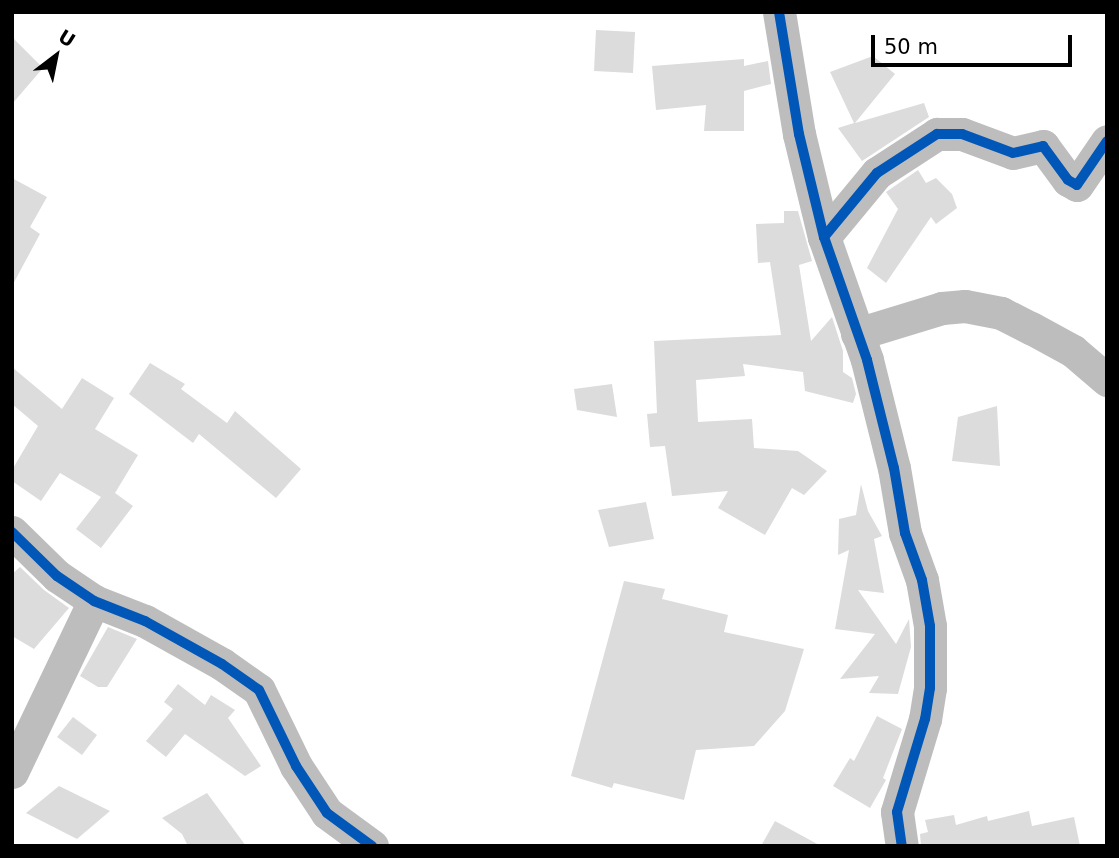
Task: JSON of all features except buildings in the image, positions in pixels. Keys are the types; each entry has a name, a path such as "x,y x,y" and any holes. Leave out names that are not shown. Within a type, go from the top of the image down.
{"street":[{"path":"779,12 799,134 824,237 867,360 891,455 905,533 922,580 930,626 930,688 925,719 897,812 902,846"},
{"path":"824,237 877,173 937,134 962,134 1013,153 1043,146 1068,180 1077,185 1107,141"},
{"path":"857,334 942,308 965,306 1001,313 1031,328 1081,356 1107,380"},
{"path":"12,532 57,576 94,601 145,621 222,663 259,690 296,766 327,813 372,846"},
{"path":"12,772 94,601"}],"cycle path":[{"path":"779,12 799,134 824,237 867,360 894,468 905,533 922,580 930,626 930,688 925,719 897,812 902,846"},
{"path":"824,237 877,173 937,134 962,134 1013,153 1043,146 1068,180 1077,185 1107,141"},
{"path":"12,532 57,576 94,601 145,621 222,664 259,690 296,766 327,813 372,846"}]}
